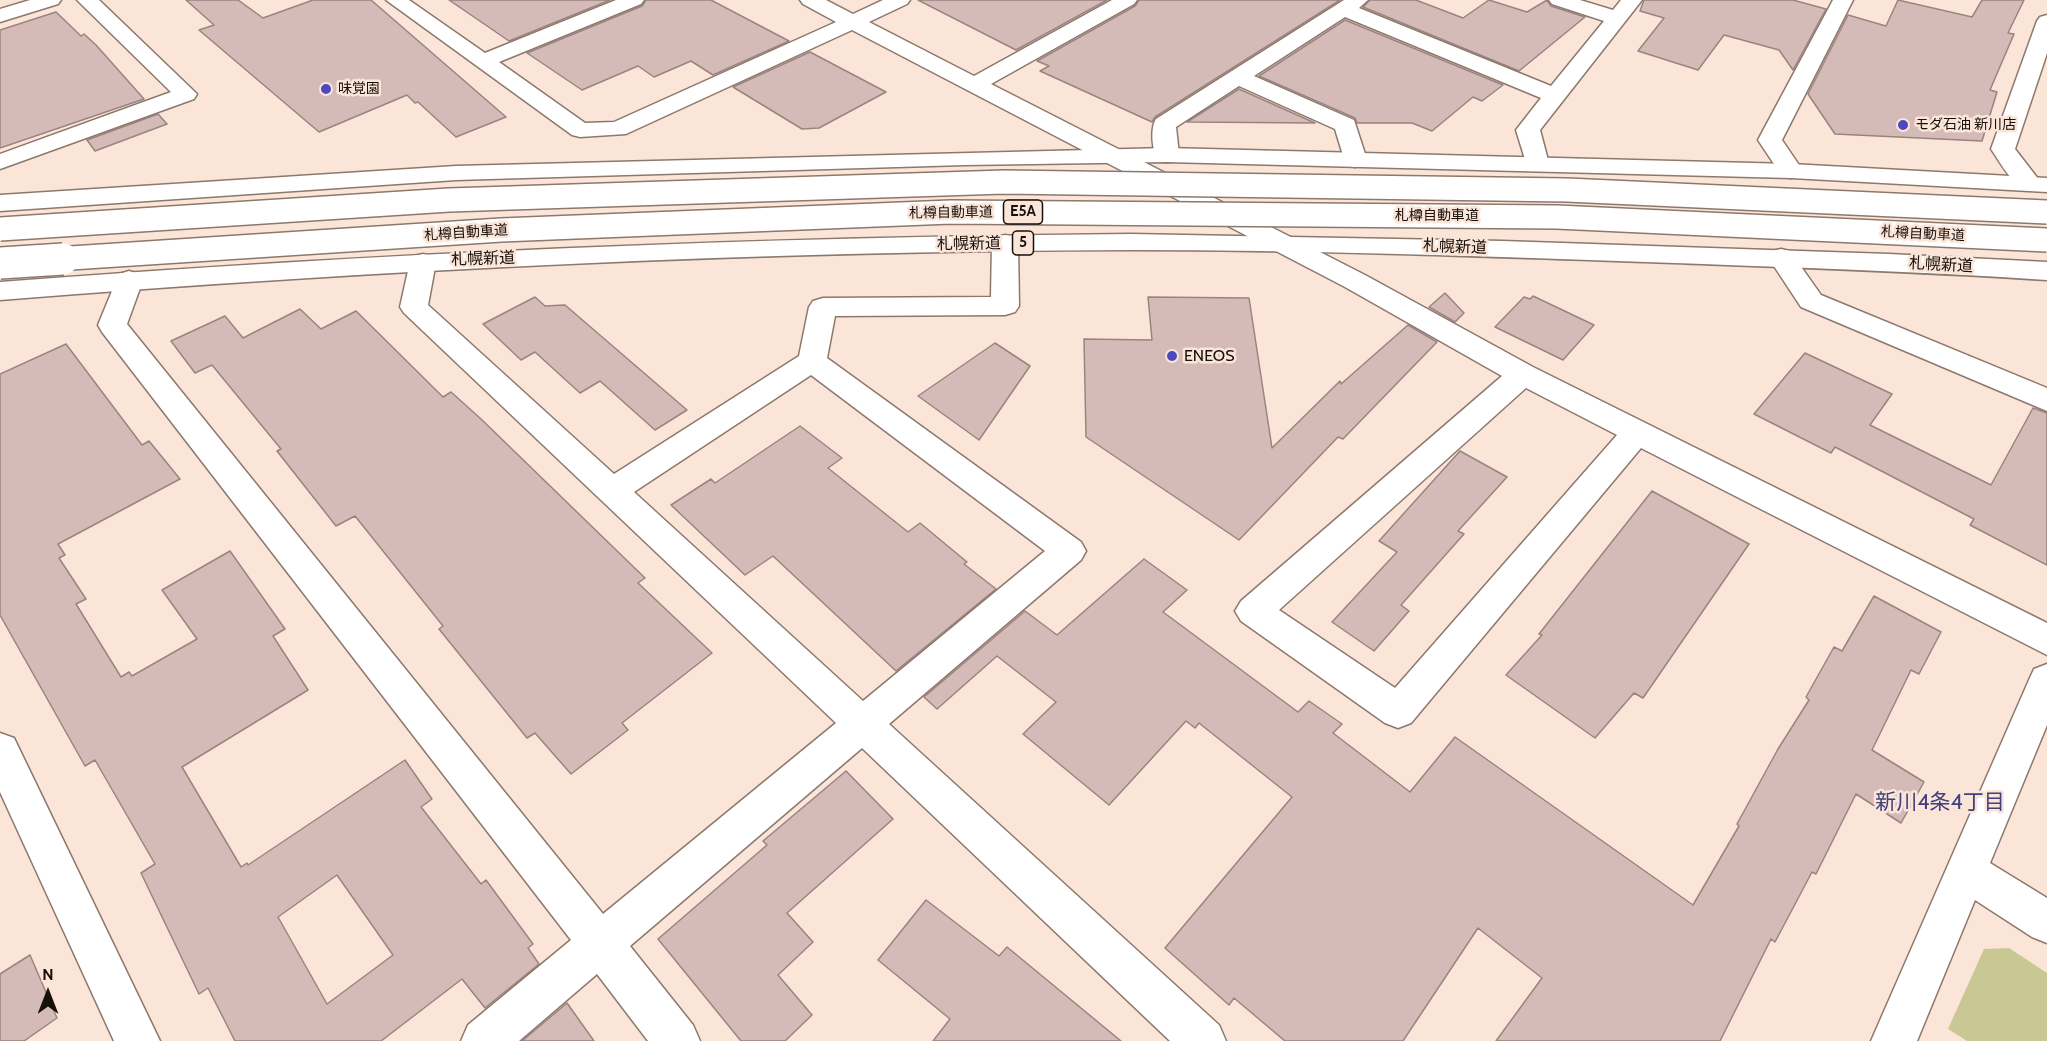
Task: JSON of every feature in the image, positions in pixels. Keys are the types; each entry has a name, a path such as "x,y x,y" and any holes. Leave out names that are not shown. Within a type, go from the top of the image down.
{"main road":[{"path":"0,16 51,0"},
{"path":"0,162 186,94 87,0"},
{"path":"396,0 580,130 618,129 900,0"},
{"path":"483,60 634,0"},
{"path":"810,0 1281,243 1523,374 2047,640"},
{"path":"974,85 1127,0"},
{"path":"1559,0 1617,18"},
{"path":"1537,164 1528,130 1632,0"},
{"path":"1791,171 1770,140 1843,0"},
{"path":"1167,155 1164,124 1350,5 1555,96"},
{"path":"2039,185 2003,149 2047,21"},
{"path":"1237,77 1346,125 1355,160"},
{"path":"0,203 456,173 1167,155 1791,171 2039,185"},
{"name":"札樽自動車道","path":"0,229 449,200 1004,182 1567,190 2047,212"},
{"name":"札樽自動車道","path":"0,263 501,230 951,212 1557,217 2047,240"},
{"path":"612,491 812,361 824,307 1005,306 1005,243"},
{"name":"札幌新道","path":"0,291 129,280 423,262 702,250 1005,243 1281,243 1781,257 2047,271"},
{"path":"1781,257 1811,300 2047,400"},
{"path":"423,262 414,307 1203,1041"},
{"path":"129,280 112,325 677,1041"},
{"path":"484,1041 1069,551 812,361"},
{"path":"1523,374 1253,611 1398,711 1638,431"},
{"path":"1894,1041 2047,680"},
{"path":"2,757 137,1041"},
{"path":"1966,871 2047,922"}],"shaded area":[{"path":"2009,948 2047,973 2047,1041 1967,1041 1948,1029 1984,949"}],"building":[{"path":"186,0 238,0 263,18 313,0 371,0 506,117 456,137 418,102 415,103 407,95 319,132 199,30 214,25"},
{"path":"449,0 610,0 509,41"},
{"path":"646,0 711,0 789,41 713,75 691,61 654,77 638,66 582,90 527,53 642,6"},
{"path":"918,0 1107,0 1016,50"},
{"path":"1139,0 1340,0 1155,117 1152,122 1040,71 1049,66 1037,61 1135,6"},
{"path":"1370,0 1416,0 1463,18 1489,0 1527,12 1547,0 1551,6 1585,17 1519,71 1363,7"},
{"path":"1644,0 1793,0 1826,9 1793,70 1779,50 1724,35 1698,70 1638,51 1664,18 1640,11"},
{"path":"1898,0 1972,17 1982,0 2024,0 2008,33 2014,34 1990,90 1997,92 1982,141 1835,134 1808,94 1848,15 1886,26"},
{"path":"56,12 81,36 84,34 96,45 144,99 0,148 0,30"},
{"path":"1345,20 1503,85 1482,101 1473,97 1432,131 1412,123 1357,123 1355,118 1259,76"},
{"path":"810,52 886,92 819,128 802,129 733,87"},
{"path":"1239,89 1315,123 1187,122"},
{"path":"158,114 167,124 95,151 87,140"},
{"path":"1445,293 1464,313 1455,322 1429,307"},
{"path":"1533,296 1594,325 1563,360 1495,327 1524,297 1530,299"},
{"path":"535,297 545,306 565,305 687,410 655,430 600,381 580,393 535,352 521,360 483,324"},
{"path":"1148,297 1249,298 1272,448 1340,381 1341,384 1408,325 1437,342 1343,439 1338,437 1239,540 1086,437 1084,339 1152,340"},
{"path":"300,309 321,329 356,311 443,397 451,392 481,419 645,578 638,583 712,653 622,723 628,730 571,774 535,733 527,738 439,629 443,626 355,516 336,526 277,451 281,449 212,365 195,373 171,341 225,316 243,338"},
{"path":"995,343 1030,366 979,440 918,396"},
{"path":"66,344 142,445 149,441 180,479 58,544 65,555 59,558 86,599 76,604 121,677 129,672 132,676 197,639 162,590 230,551 285,629 273,636 308,690 182,767 241,867 247,863 248,865 405,760 432,799 421,807 481,884 486,880 533,944 528,948 539,964 485,1008 462,979 381,1041 235,1041 208,988 199,994 141,873 155,864 95,760 85,766 0,615 0,374","holes":["337,875 393,955 327,1004 278,917"]},
{"path":"1805,353 1892,394 1870,425 1991,485 2033,408 2047,413 2047,565 1970,525 1974,519 1835,447 1831,453 1754,414"},
{"path":"800,426 842,458 828,468 908,532 920,523 967,562 964,564 996,589 896,671 773,556 745,575 671,505 711,479 715,483"},
{"path":"1460,451 1507,477 1458,531 1464,534 1401,605 1409,611 1374,651 1332,622 1397,552 1379,541"},
{"path":"1652,491 1749,544 1643,698 1634,693 1595,738 1506,675 1542,635 1539,634"},
{"path":"1144,559 1187,590 1163,612 1298,712 1309,701 1342,724 1333,733 1410,792 1455,737 1693,905 1739,826 1737,824 1778,749 1809,700 1806,697 1834,647 1842,651 1874,596 1941,632 1919,674 1911,670 1872,750 1924,782 1901,823 1856,794 1816,874 1812,872 1775,942 1771,939 1720,1041 1496,1041 1542,978 1478,928 1403,1041 1285,1041 1234,998 1229,1005 1165,948 1292,797 1199,723 1195,728 1186,721 1109,805 1023,734 1056,702 997,656 937,709 924,697 1025,611 1057,635"},
{"path":"846,771 893,819 787,913 813,942 778,975 812,1015 785,1041 741,1041 658,939 767,845 763,841"},
{"path":"926,900 999,956 1007,947 1121,1041 933,1041 950,1019 878,960"},
{"path":"30,955 57,1018 24,1041 0,1041 0,974"},
{"path":"567,1003 594,1041 522,1041"}],"place":[{"name":"味覚園","path":"326,89"},
{"name":"モダ石油 新川店","path":"1903,125"},
{"name":"ENEOS","path":"1172,356"}],"district":[{"name":"新川4条4丁目","path":"1940,803"}]}
